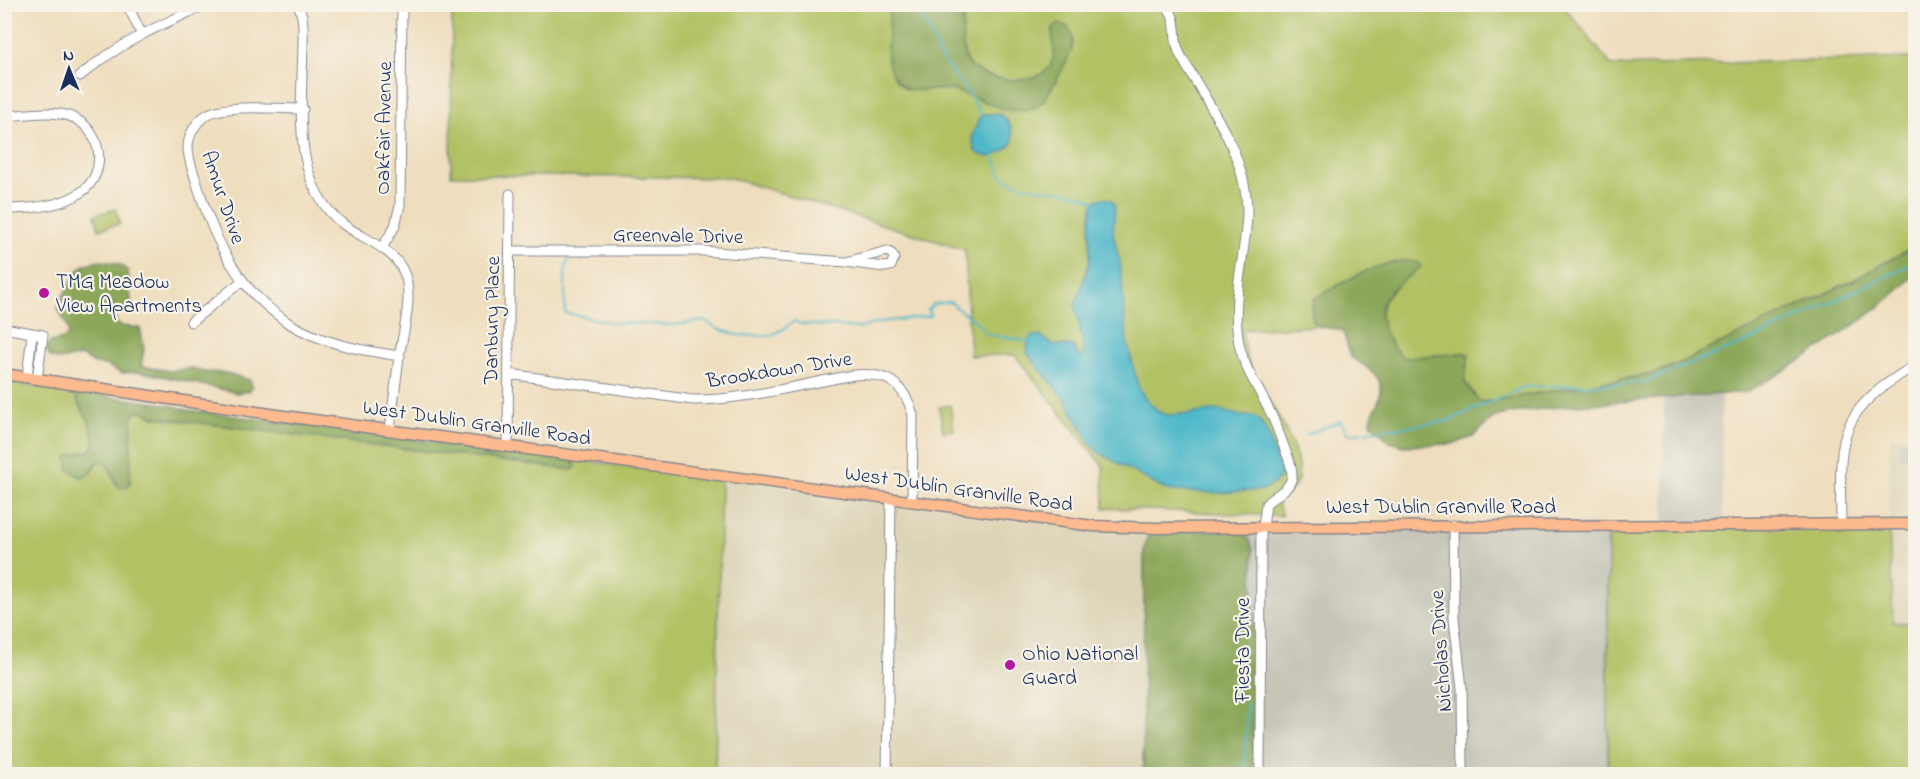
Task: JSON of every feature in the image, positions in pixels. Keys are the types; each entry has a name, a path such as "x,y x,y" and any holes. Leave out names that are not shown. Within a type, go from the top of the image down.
{"main road":[{"name":"West Dublin Granville Road","path":"4,374 171,400 1093,526 1916,524"}],"street":[{"path":"127,4 141,33"},
{"path":"80,75 141,33 208,4"},
{"path":"298,4 303,20 304,156 308,173 316,193 341,223 382,248 400,266 407,285 406,314 390,429"},
{"name":"Oakfair Avenue","path":"382,248 394,226 400,205 402,4"},
{"name":"Fiesta Drive","path":"1164,4 1174,17 1175,42 1179,53 1231,145 1245,192 1246,222 1237,295 1238,339 1247,368 1274,420 1292,475 1287,487 1267,503 1262,526 1260,774"},
{"name":"Amur Drive","path":"303,110 223,109 207,115 198,123 190,136 188,146 191,163 215,237 242,281 272,311 311,335 345,347 400,356"},
{"path":"4,116 56,114 78,120 95,139 99,157 93,179 82,192 71,198 26,209 4,209"},
{"name":"Danbury Place","path":"508,446 510,194"},
{"name":"Greenvale Drive","path":"510,251 704,251 846,262"},
{"path":"190,322 242,281"},
{"path":"4,328 43,335 32,378"},
{"path":"32,334 32,378"},
{"path":"1841,524 1840,472 1845,433 1852,417 1863,403 1891,380 1916,364"},
{"name":"Brookdown Drive","path":"509,374 693,400 747,395 854,375 871,373 885,377 904,393 913,415 912,501"},
{"path":"887,774 891,498"},
{"name":"Nicholas Drive","path":"1453,525 1454,618 1462,688 1463,774"}],"shaded area":[{"path":"1721,395 1723,529 1608,529 1608,774 1253,774 1253,552 1247,537 1251,525 1664,524 1664,400"},
{"path":"1890,437 1915,437 1915,624 1893,623 1889,527"},
{"path":"1899,441 1915,441 1915,457 1899,457"},
{"path":"721,479 1157,531 1144,550 1143,774 715,774"}],"green space":[{"path":"1562,4 1612,66 1915,58 1915,246 1852,281 1676,365 1652,374 1484,402 1478,400 1464,381 1469,355 1465,353 1403,358 1393,346 1385,332 1381,316 1386,297 1397,286 1312,320 1316,326 1242,330 1251,370 1284,427 1296,456 1299,470 1296,485 1277,502 1282,516 1104,508 1103,466 1015,355 970,356 965,250 731,178 451,175 452,5"},
{"path":"889,5 967,5 963,34 965,58 975,69 985,75 998,78 1024,79 1045,72 1053,60 1053,28 1058,24 1064,25 1071,31 1072,46 1063,68 1046,97 1037,106 1026,110 1004,109 949,90 907,89 895,79 888,60"},
{"path":"116,209 120,224 99,229 95,215"},
{"path":"1915,246 1915,274 1886,302 1836,338 1748,392 1565,406 1510,413 1493,418 1473,437 1452,444 1403,446 1390,442 1371,423 1381,389 1377,377 1351,357 1343,332 1316,326 1312,316 1312,305 1315,298 1351,278 1395,262 1408,261 1420,264 1421,267 1397,285 1385,298 1381,314 1384,330 1403,358 1465,353 1469,355 1464,381 1478,400 1484,402 1652,374 1676,365 1852,281"},
{"path":"102,261 119,264 128,271 131,301 117,311 115,316 116,323 122,326 140,328 144,349 141,366 170,371 191,368 205,372 226,373 250,380 252,386 250,391 238,393 140,372 121,373 106,365 94,364 82,356 59,360 49,356 47,348 49,343 67,337 68,333 58,309 62,297 83,266"},
{"path":"5,382 83,393 76,396 91,426 94,440 91,454 81,477 90,473 100,461 109,468 117,486 130,483 132,419 136,412 142,411 155,417 572,470 576,466 571,459 721,479 715,774 5,774"},
{"path":"83,393 170,405 187,410 571,459 576,466 573,470 155,417 142,411 136,412 132,419 130,483 127,487 120,488 106,463 100,461 90,473 81,477 69,470 67,458 91,450 95,442 89,421 77,401 76,396"},
{"path":"950,405 954,430 943,432 939,407"},
{"path":"1889,527 1893,622 1915,624 1915,774 1608,774 1608,528"},
{"path":"1157,531 1237,531 1244,534 1252,545 1253,774 1143,774 1144,550 1147,538"}],"water":[{"path":"986,114 1004,117 1011,128 1013,137 1010,146 990,156 983,156 975,151 972,137 979,118"},
{"path":"1104,198 1112,200 1115,207 1113,233 1120,263 1127,342 1138,385 1144,397 1159,412 1167,415 1219,410 1259,419 1268,434 1282,475 1274,484 1262,490 1216,493 1164,489 1098,452 1066,401 1027,353 1028,341 1032,336 1040,336 1054,345 1073,346 1080,357 1083,357 1084,347 1075,306 1090,261 1092,207 1097,200"}],"waterway":[{"path":"919,4 939,55 970,95 983,119"},
{"path":"994,153 1000,172 1010,181 1020,185 1073,193 1095,202"},
{"path":"568,259 565,272 565,313 615,323 673,325 705,321 718,329 738,335 770,336 794,321 801,324 860,328 881,322 931,316 928,310 933,304 951,302 974,320 985,334 1028,341"},
{"path":"1306,435 1341,421 1348,434 1448,421 1524,387 1642,383 1756,338 1916,262"},
{"path":"1245,774 1247,701"}],"place":[{"name":"TMG Meadow View Apartments","path":"44,293"},
{"name":"Ohio National Guard","path":"1010,665"}]}
